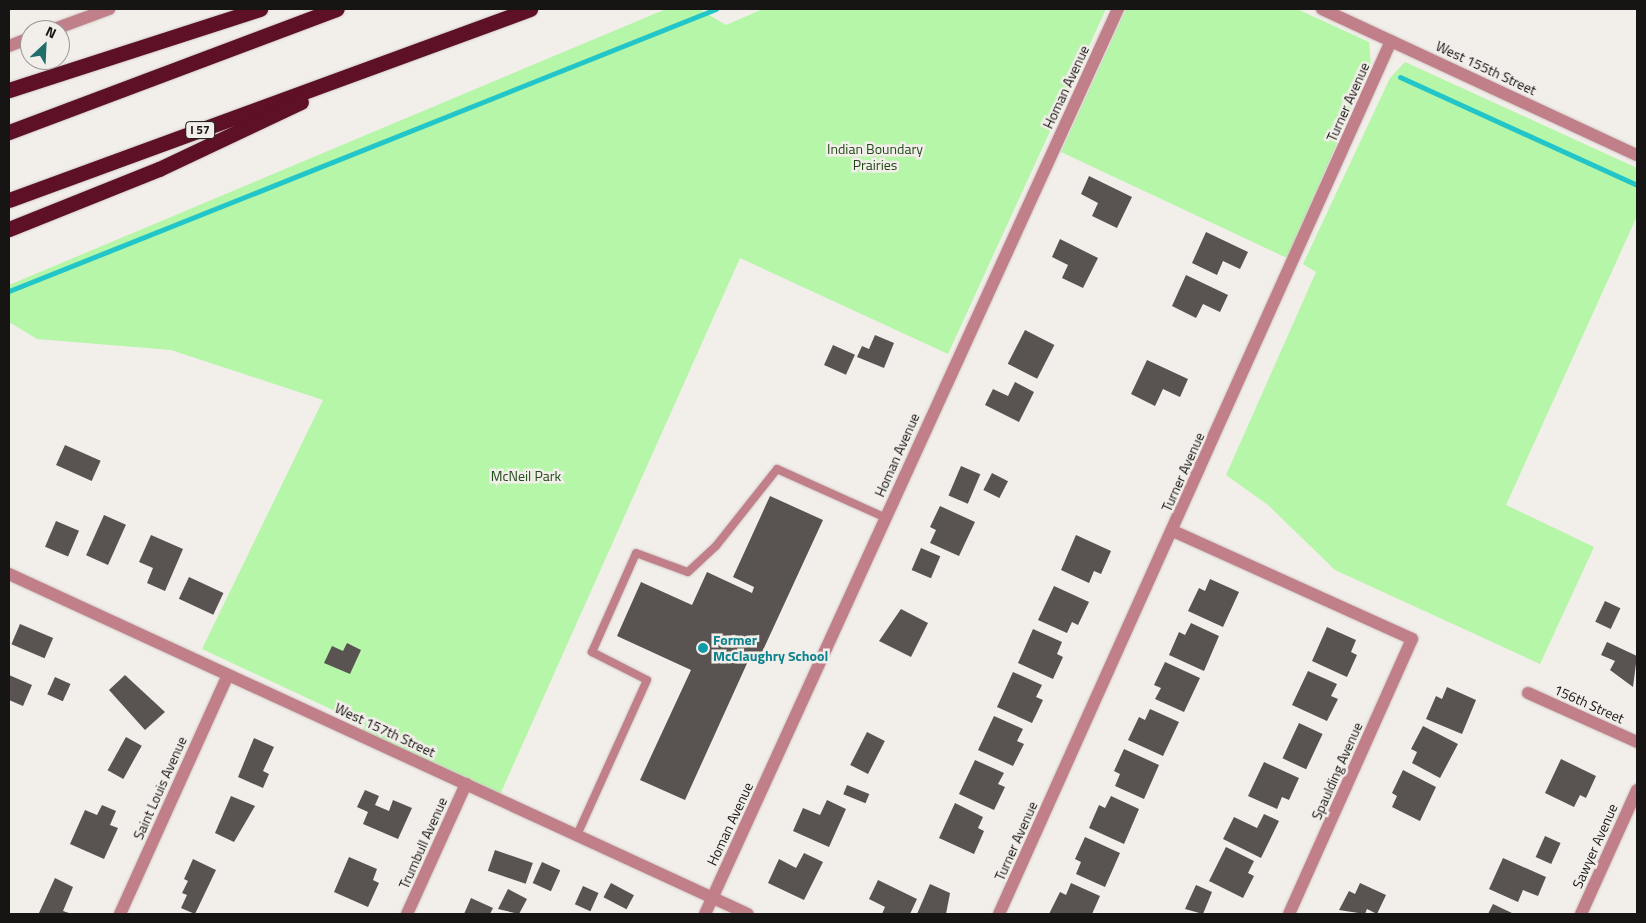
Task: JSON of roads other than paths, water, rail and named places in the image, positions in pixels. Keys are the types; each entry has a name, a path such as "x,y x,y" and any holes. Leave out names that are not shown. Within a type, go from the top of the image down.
{"highway":[{"path":"9,90 260,9"},
{"path":"9,132 337,9"},
{"name":"I 57","path":"9,200 530,9"},
{"path":"9,229 159,169 392,59"}],"street":[{"path":"70,23 109,9"},
{"name":"Homan Avenue","path":"705,914 1118,9"},
{"name":"West 155th Street","path":"1322,9 1637,155"},
{"name":"Turner Avenue","path":"999,914 1173,531 1391,41"},
{"name":"Spaulding Avenue","path":"1173,531 1412,639 1289,914"},
{"name":"West 157th Street","path":"9,574 748,914"},
{"name":"Saint Louis Avenue","path":"120,914 228,675"},
{"name":"156th Street","path":"1528,693 1637,742"},
{"name":"Trumbull Avenue","path":"407,914 466,784"},
{"name":"Sawyer Avenue","path":"1581,914 1637,790"}],"lane":[{"path":"577,835 647,680 592,652 636,554 688,572 716,546 777,470 886,518"}],"waterway":[{"path":"9,291 716,9"},
{"path":"1400,77 1637,185"}],"place":[{"name":"Former McClaughry School","path":"703,648"}],"park label":[{"name":"Indian Boundary Prairies","path":"875,158"},
{"name":"McNeil Park","path":"526,476"}]}
